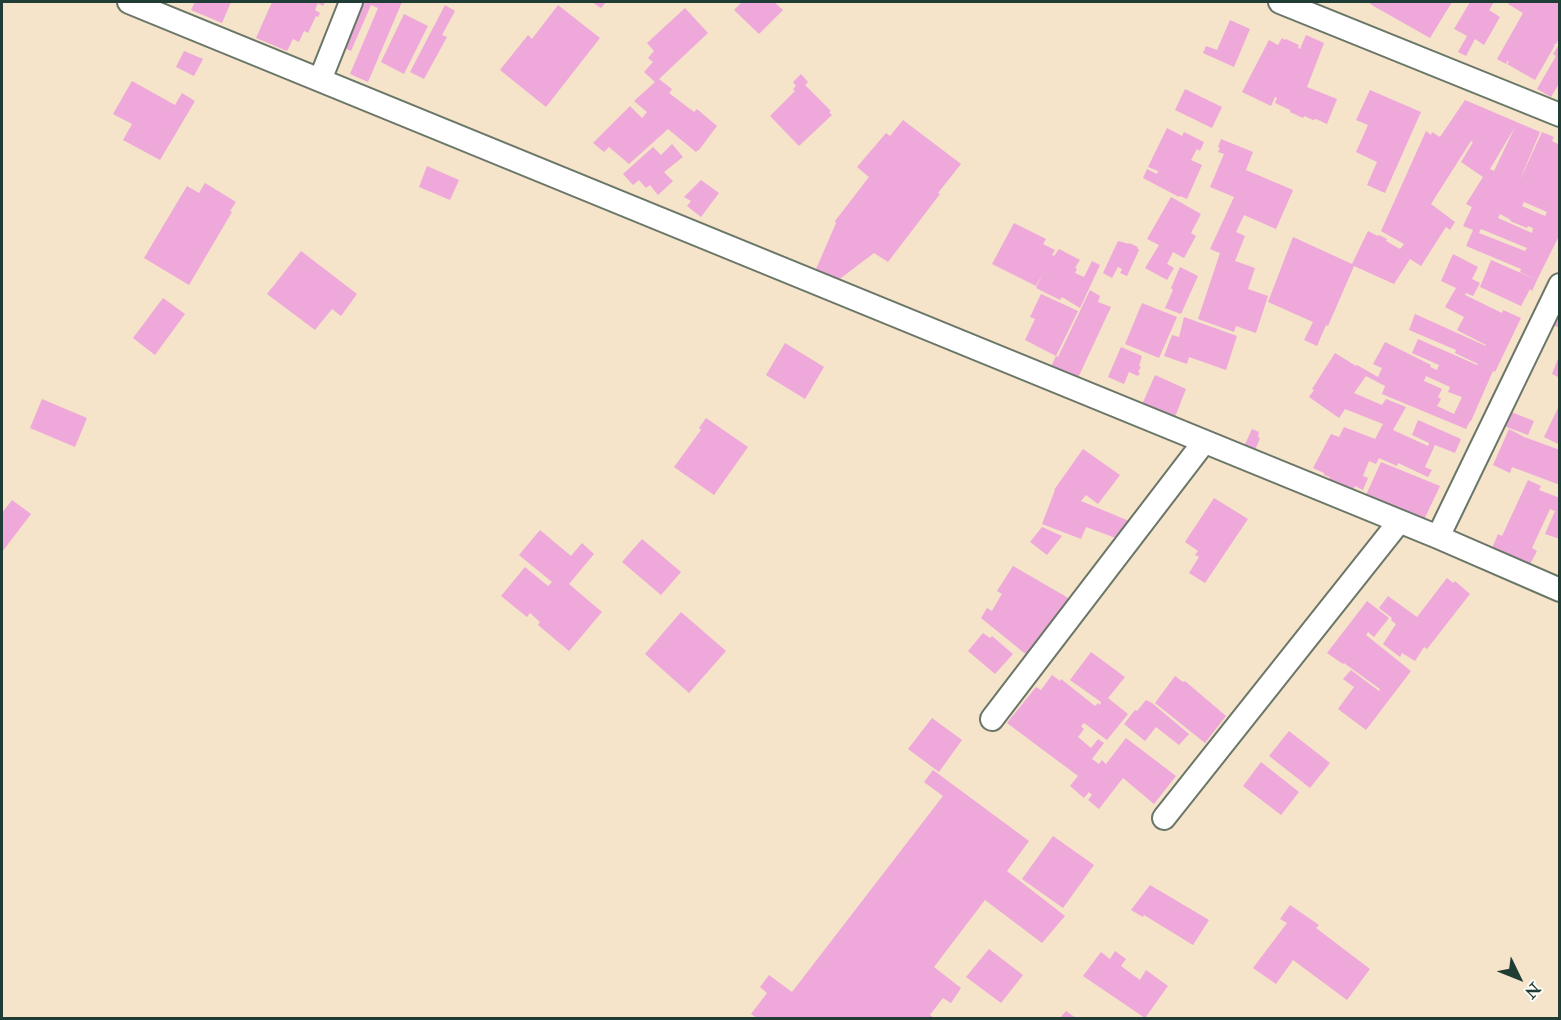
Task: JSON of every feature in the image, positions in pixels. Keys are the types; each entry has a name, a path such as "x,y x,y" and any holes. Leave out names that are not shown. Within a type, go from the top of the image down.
{"street":[{"path":"129,2 1438,537 1560,590"},
{"path":"320,80 351,2"},
{"path":"1280,2 1560,115"},
{"path":"1438,537 1560,285"},
{"path":"992,719 1204,442"},
{"path":"1164,818 1399,522"}],"building":[{"path":"195,2 231,2 222,23 191,10"},
{"path":"272,2 325,2 323,6 318,3 315,10 320,13 318,17 316,16 308,33 304,31 299,42 293,39 287,51 256,38"},
{"path":"351,2 402,2 368,82 350,74 378,8 371,5 351,51 334,43"},
{"path":"592,2 606,2 601,8"},
{"path":"742,2 774,2 783,10 759,34 734,10"},
{"path":"1371,2 1452,2 1430,38 1370,4"},
{"path":"1470,2 1494,2 1489,10 1500,17 1484,45 1475,39 1466,56 1458,52 1467,36 1454,29"},
{"path":"1510,2 1560,2 1560,37 1556,44 1553,44 1555,45 1535,80 1507,64 1509,62 1507,61 1506,64 1497,59 1523,13 1508,4"},
{"path":"445,5 455,11 442,35 447,37 424,79 410,72"},
{"path":"558,5 600,38 546,107 500,70 528,35 532,39"},
{"path":"685,8 708,33 659,79 672,89 669,93 694,112 697,109 717,126 696,152 668,129 629,164 609,147 604,152 593,143 630,106 642,118 647,112 634,101 655,82 644,72 653,62 648,58 654,51 647,43"},
{"path":"404,14 428,26 404,74 381,62"},
{"path":"1230,20 1250,29 1234,67 1203,53 1206,46 1217,50"},
{"path":"1306,35 1324,43 1307,87 1337,99 1327,124 1290,112 1275,103 1277,98 1275,97 1271,106 1242,92 1269,40 1278,45 1282,38 1286,39 1299,45 1300,49"},
{"path":"1558,46 1560,47 1560,82 1551,97 1537,89 1556,56 1553,54"},
{"path":"184,51 203,59 194,76 176,67"},
{"path":"801,74 808,82 805,85 831,111 829,112 832,115 799,146 770,116 795,91 793,89 796,86 793,82"},
{"path":"132,81 175,105 182,93 195,101 160,160 123,140 132,124 113,114"},
{"path":"1185,89 1222,107 1212,128 1175,110"},
{"path":"1370,90 1421,112 1385,193 1367,185 1377,162 1356,152 1368,125 1356,120"},
{"path":"1465,100 1540,132 1519,182 1542,132 1554,137 1552,141 1560,145 1560,234 1537,280 1520,272 1521,269 1466,246 1473,230 1463,226 1472,207 1466,204 1483,177 1461,162 1473,142 1471,141 1431,204 1455,222 1450,230 1446,227 1421,266 1410,259 1394,284 1354,266 1317,346 1304,340 1313,322 1268,302 1293,237 1352,264 1368,231 1387,239 1386,241 1400,249 1404,244 1381,231 1426,131 1440,137","holes":["1515,127 1494,171 1490,169","1524,202 1547,212 1545,216 1522,206","1500,214 1510,221 1533,228 1532,233 1498,218","1481,229 1527,248 1525,251 1479,233"]},
{"path":"903,120 961,164 888,262 874,253 833,284 813,276 835,221 869,177 857,167 886,133 890,136"},
{"path":"1167,128 1182,136 1184,132 1204,142 1200,151 1197,149 1191,160 1202,165 1187,199 1143,178 1147,169 1157,174 1158,171 1148,167"},
{"path":"1221,139 1253,152 1246,170 1293,190 1276,229 1244,215 1236,232 1245,236 1235,261 1255,268 1248,289 1268,296 1256,333 1236,326 1234,332 1198,319 1220,253 1210,249 1234,197 1210,187 1224,154 1218,152"},
{"path":"672,144 683,157 664,172 673,181 658,195 650,185 646,188 639,180 633,185 623,174 653,147 661,155"},
{"path":"427,166 459,180 450,200 419,187"},
{"path":"701,180 719,193 701,217 687,206 691,201 684,197"},
{"path":"205,183 236,202 189,285 144,258 187,186 199,193"},
{"path":"1171,197 1201,214 1191,233 1196,236 1184,258 1173,252 1167,264 1174,268 1167,280 1145,268 1159,245 1147,239"},
{"path":"1014,223 1046,239 1043,244 1055,250 1052,255 1054,256 1059,249 1080,260 1075,273 1084,277 1092,261 1100,265 1080,308 1062,297 1060,300 1036,288 1043,273 1036,286 992,264"},
{"path":"1118,241 1129,243 1138,247 1139,250 1127,276 1120,273 1122,269 1118,267 1112,278 1103,273"},
{"path":"301,251 357,294 341,316 332,309 315,330 267,294"},
{"path":"1453,254 1478,267 1472,279 1480,283 1473,296 1466,293 1465,295 1502,313 1503,310 1521,318 1466,429 1382,394 1385,386 1366,376 1354,393 1382,405 1386,399 1406,407 1393,430 1428,446 1429,443 1412,435 1418,420 1461,439 1455,453 1435,445 1425,467 1432,470 1428,477 1398,463 1397,466 1379,458 1376,464 1369,461 1363,476 1368,478 1363,490 1355,486 1351,496 1307,480 1311,471 1329,479 1330,477 1313,468 1331,434 1339,437 1344,427 1375,439 1383,424 1345,409 1339,418 1309,397 1335,353 1378,377 1382,368 1373,364 1385,342 1437,370 1439,365 1412,353 1418,339 1478,364 1455,353 1456,350 1409,330 1415,314 1486,346 1457,330 1464,317 1445,307 1456,288 1441,281","holes":["1426,376 1450,387 1448,392 1462,397 1454,414 1437,406 1441,399 1438,397 1442,389 1424,381"]},
{"path":"1491,260 1537,280 1521,306 1480,287"},
{"path":"1180,267 1198,276 1181,314 1165,308"},
{"path":"1090,290 1100,296 1098,302 1111,307 1076,382 1049,371"},
{"path":"1041,294 1078,311 1056,356 1025,340 1035,319 1030,317"},
{"path":"163,298 185,314 155,355 133,338"},
{"path":"1560,302 1560,328 1550,324"},
{"path":"1142,303 1177,317 1159,358 1125,344"},
{"path":"1184,317 1237,336 1226,370 1189,357 1187,364 1164,356 1172,335 1179,337"},
{"path":"785,343 824,367 805,399 766,375"},
{"path":"1121,347 1142,356 1138,372 1140,373 1138,376 1129,372 1124,384 1108,377"},
{"path":"1560,357 1560,378 1552,374"},
{"path":"1155,375 1186,389 1173,422 1140,409"},
{"path":"42,399 87,418 75,447 30,428"},
{"path":"1560,404 1560,445 1544,437"},
{"path":"1511,412 1534,421 1528,435 1504,426"},
{"path":"706,418 748,447 714,495 674,467 701,430 699,428"},
{"path":"1252,429 1259,432 1258,437 1260,438 1253,455 1242,451"},
{"path":"1509,429 1560,450 1560,485 1512,467 1510,473 1493,465"},
{"path":"1083,449 1120,475 1098,504 1086,495 1081,501 1129,521 1121,540 1086,527 1081,539 1042,524 1054,490"},
{"path":"1381,462 1440,486 1421,526 1387,504 1366,495"},
{"path":"1528,480 1541,486 1539,490 1560,498 1560,539 1545,534 1555,511 1550,509 1532,548 1537,551 1528,568 1490,553 1498,534 1502,536"},
{"path":"1214,498 1248,519 1205,583 1189,573 1199,557 1195,555 1198,551 1185,542"},
{"path":"12,500 31,514 2,552 2,513"},
{"path":"1042,527 1062,536 1047,555 1030,542"},
{"path":"540,530 571,556 582,543 594,554 569,584 602,612 569,651 538,625 540,622 530,613 527,617 501,596 525,567 548,586 552,582 519,555"},
{"path":"642,539 681,572 661,595 622,562"},
{"path":"1013,566 1065,596 1076,605 1033,660 981,618 987,608 992,611 1002,594 997,591"},
{"path":"1447,578 1453,583 1455,581 1470,594 1427,649 1424,647 1415,661 1402,653 1400,657 1383,644 1396,624 1379,608 1388,596 1417,617"},
{"path":"1367,601 1389,618 1374,637 1368,632 1366,635 1411,671 1366,730 1338,709 1354,687 1343,679 1351,670 1379,691 1380,689 1327,653"},
{"path":"681,612 726,651 689,693 645,654"},
{"path":"983,633 990,638 992,636 1013,654 995,674 968,651"},
{"path":"1091,652 1125,677 1108,698 1128,714 1107,740 1084,723 1081,726 1084,729 1078,737 1091,748 1098,739 1104,743 1092,759 1099,764 1102,760 1106,764 1126,738 1176,776 1154,804 1123,778 1099,809 1088,800 1092,795 1089,792 1084,798 1070,786 1078,776 1007,723 1036,687 1041,690 1052,675 1060,681 1061,679 1095,706 1098,703 1100,705 1101,702 1070,680"},
{"path":"1175,676 1185,681 1226,716 1205,743 1155,703"},
{"path":"1146,700 1189,734 1179,745 1156,727 1145,741 1124,724"},
{"path":"932,718 962,740 939,772 908,749"},
{"path":"1289,731 1330,763 1310,788 1269,756"},
{"path":"1261,762 1299,792 1281,815 1243,786"},
{"path":"933,770 1029,841 1007,871 1065,916 1042,943 985,900 934,967 961,988 951,1003 943,998 930,1015 934,1018 757,1018 751,1014 767,993 760,987 769,975 792,992 943,796 924,782"},
{"path":"1053,836 1094,865 1063,908 1022,879"},
{"path":"1150,885 1209,920 1193,945 1144,915 1143,917 1131,910"},
{"path":"1290,905 1319,925 1316,928 1370,969 1347,1000 1293,960 1276,984 1253,968 1287,923 1280,919"},
{"path":"989,949 1023,975 1001,1003 966,977"},
{"path":"1115,951 1126,959 1121,966 1140,980 1146,970 1168,986 1145,1018 1083,976 1101,952 1110,959"},
{"path":"1066,1011 1076,1018 1060,1018"}]}
